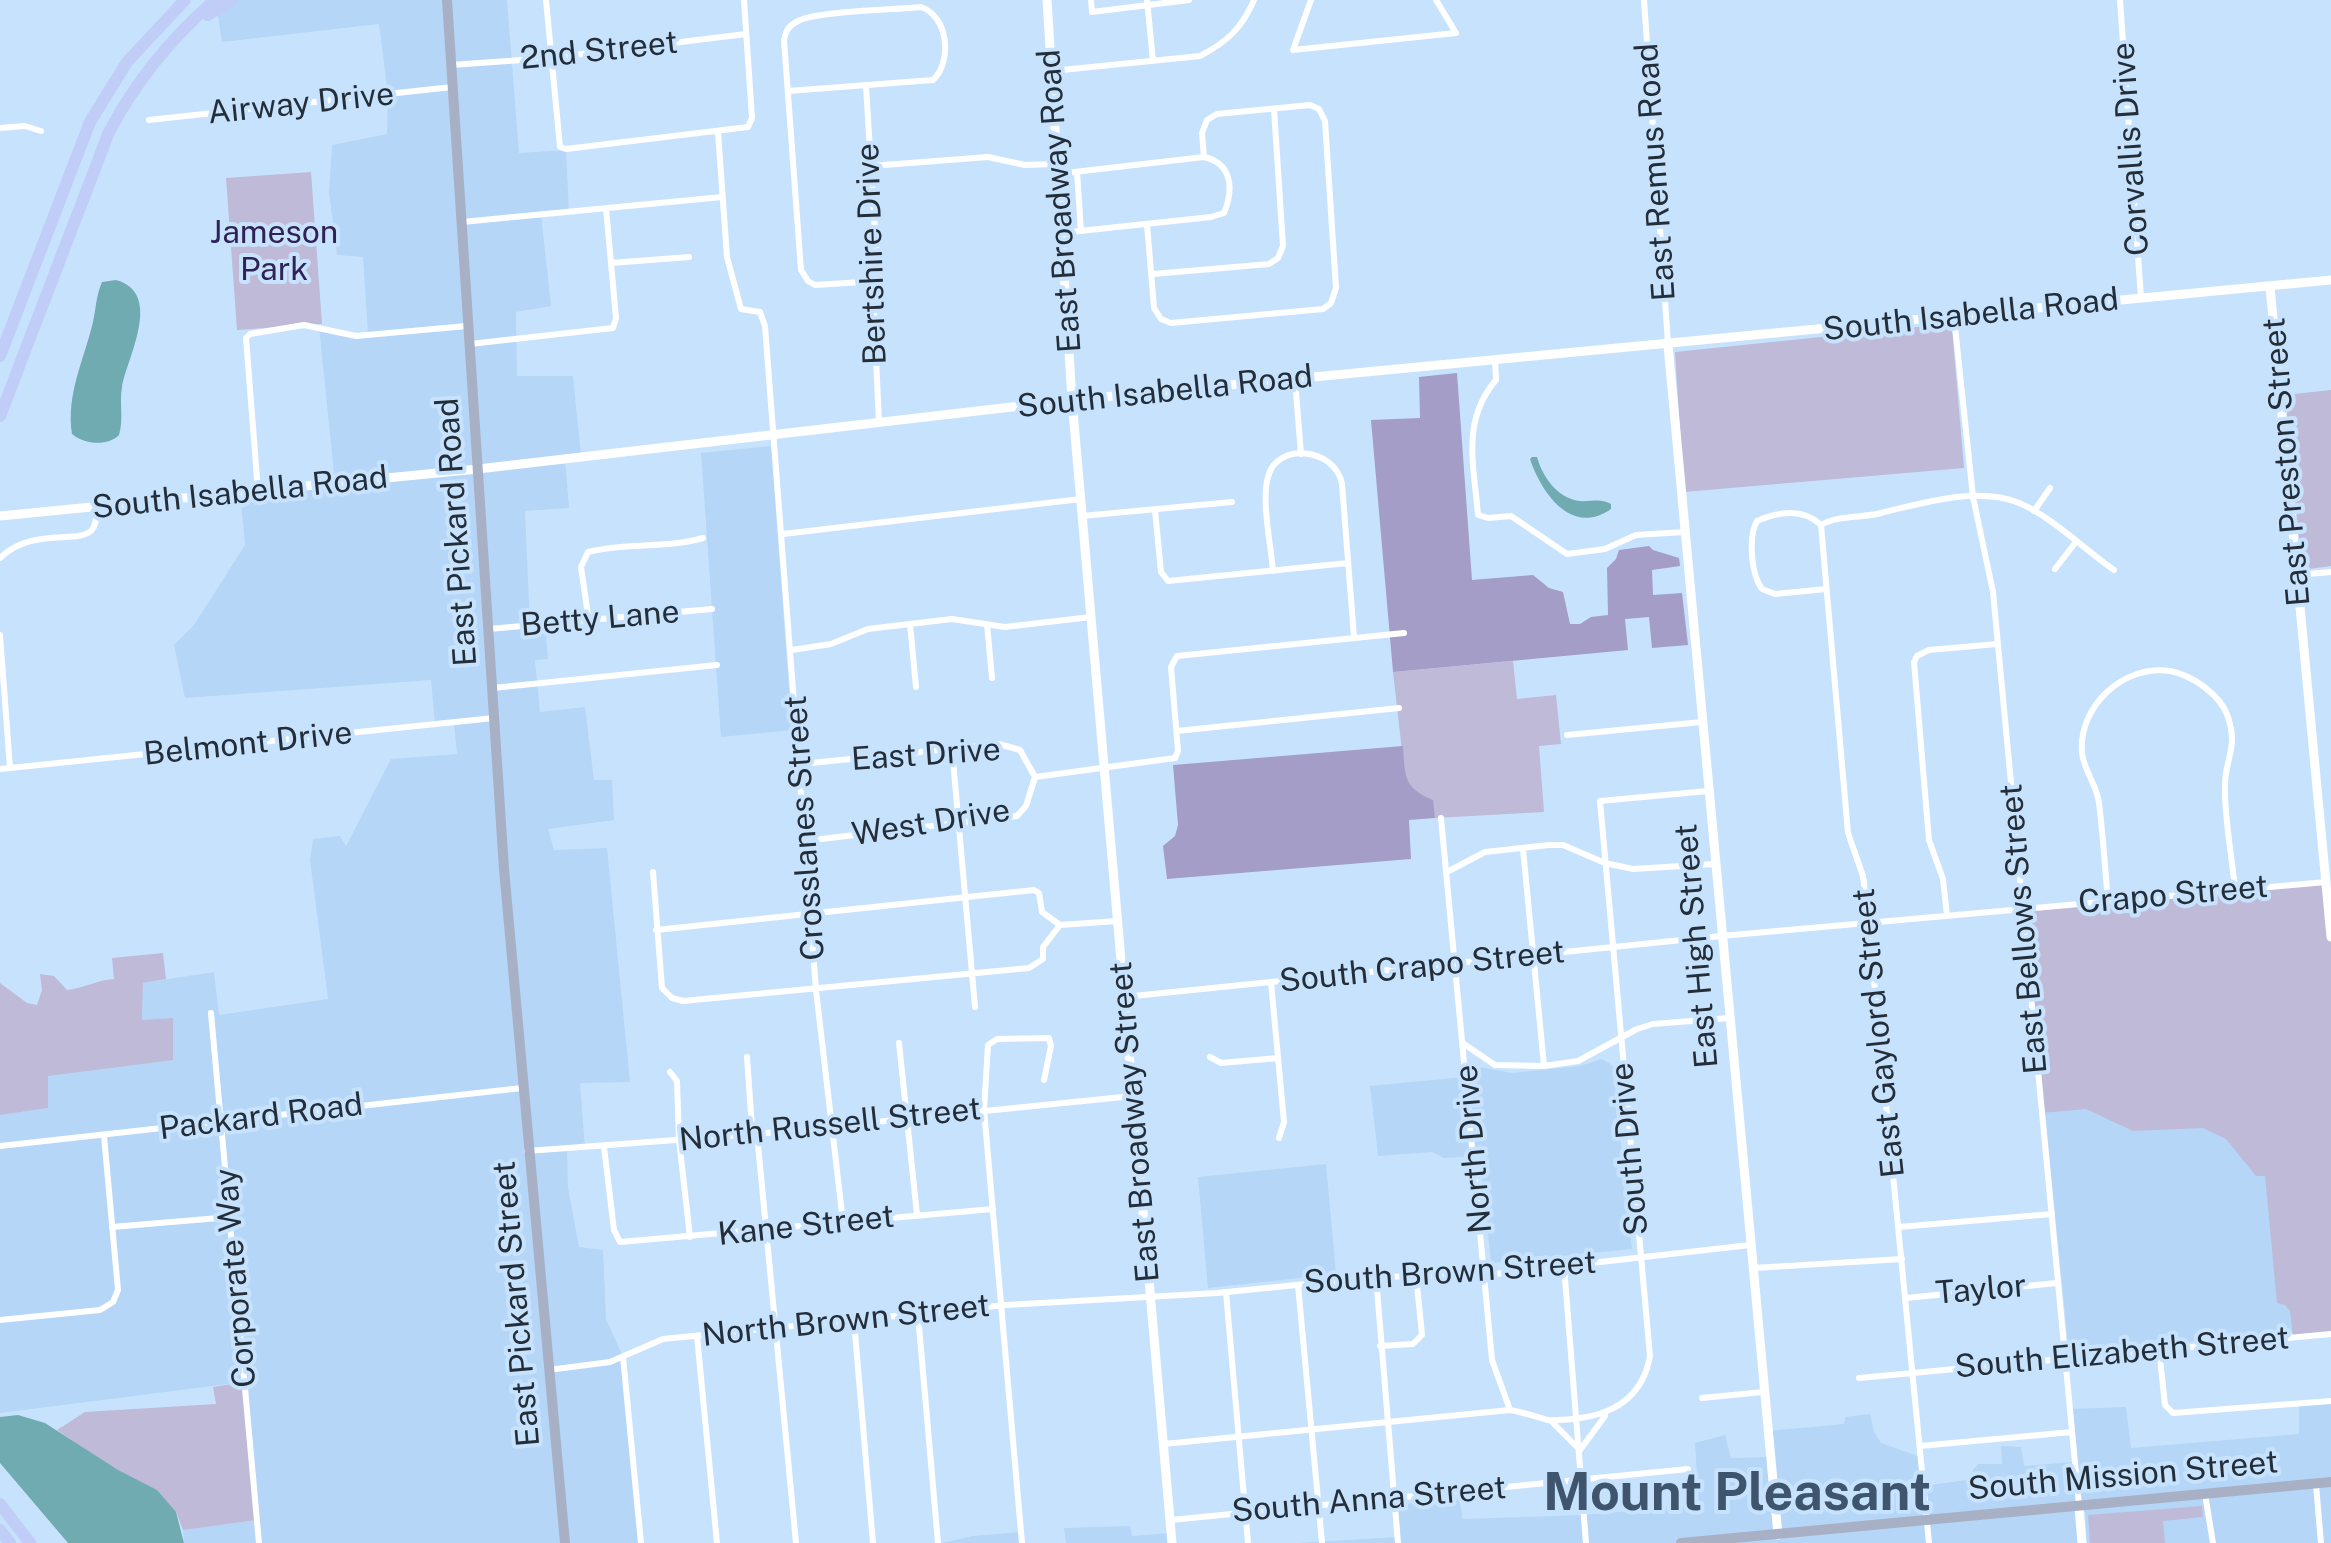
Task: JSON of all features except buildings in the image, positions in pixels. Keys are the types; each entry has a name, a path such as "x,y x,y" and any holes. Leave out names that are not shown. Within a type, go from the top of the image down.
{"highway":[{"path":"0,356 78,149 117,69 174,0"},
{"path":"108,91 128,62 185,0"},
{"path":"0,416 96,160 122,107 163,51 215,0"},
{"path":"163,51 232,0"},
{"path":"0,1504 30,1543"},
{"path":"0,1530 10,1543"}],"main road":[{"name":"East Pickard Road","path":"447,0 519,1060"},
{"name":"East Pickard Street","path":"519,1060 564,1543"},
{"name":"South Mission Street","path":"1681,1543 1779,1539 1926,1520 2331,1482"}],"street":[{"path":"546,0 560,147 566,150 743,129 751,122 744,0"},
{"name":"East Broadway Road","path":"1047,0 1072,400 1098,701"},
{"path":"1092,0 1092,12 1189,0"},
{"path":"1052,71 1200,56 1237,32 1254,0"},
{"path":"1311,0 1293,50 1456,33 1436,0"},
{"name":"East Remus Road","path":"1644,0 1668,344"},
{"name":"Corvallis Drive","path":"2120,0 2141,299"},
{"path":"1148,4 1153,62"},
{"path":"788,91 925,82 938,76 944,57 943,29 934,12 921,7 808,18 790,26 784,40 801,270 815,285 878,281"},
{"name":"2nd Street","path":"451,65 550,58 746,34"},
{"name":"Airway Drive","path":"149,120 453,86"},
{"name":"Bertshire Drive","path":"866,86 878,281 874,316 879,422"},
{"path":"1147,224 1154,308 1161,319 1171,323 1306,311 1323,309 1331,303 1336,288 1325,121 1320,109 1310,105 1216,114 1207,120 1202,133 1204,158"},
{"path":"1153,274 1269,264 1278,258 1283,246 1274,108"},
{"path":"0,128 25,126 41,130"},
{"path":"462,222 722,197 718,132"},
{"path":"871,166 988,157 1077,172 1204,158 1217,160 1226,168 1229,200 1224,213 1211,218 1061,232"},
{"path":"1077,172 1081,230"},
{"name":"Crosslanes Street","path":"722,197 727,256 736,279 738,304 741,309 760,312 763,317 816,990 843,1222"},
{"path":"470,344 613,328 616,318 606,208"},
{"path":"611,264 689,257"},
{"name":"South Isabella Road","path":"0,516 478,469 1072,400 2331,280"},
{"name":"East Preston Street","path":"2270,287 2331,937"},
{"name":"East Bellows Street","path":"1954,317 1973,498 1990,572 2082,1543"},
{"path":"258,491 246,338 250,334 304,325 356,336 468,326"},
{"name":"East High Street","path":"1668,344 1779,1539"},
{"path":"1495,360 1496,380 1482,397 1472,430 1478,515 1511,516 1566,554 1605,550 1636,535 1684,532"},
{"path":"1295,380 1301,454"},
{"path":"1273,571 1266,481 1276,462 1301,454 1325,457 1337,468 1342,484 1354,637"},
{"path":"2034,511 2050,488"},
{"path":"1826,590 1775,594 1762,589 1756,577 1752,533 1756,520 1806,514 1821,525 1920,504 2000,498 2034,511 2114,570"},
{"path":"783,534 1081,499"},
{"path":"1082,516 1232,502"},
{"path":"0,558 14,545 32,539 86,534 94,526 97,508"},
{"path":"1155,510 1161,572 1168,581 1348,564"},
{"name":"East Gaylord Street","path":"1821,525 1848,833 1864,876 1869,923 1929,1543"},
{"path":"588,622 581,566 588,552 672,546 703,538"},
{"path":"2055,569 2076,542"},
{"path":"2297,575 2331,572"},
{"name":"Betty Lane","path":"488,629 712,610"},
{"path":"792,650 831,644 858,631 910,624 962,619 1005,627 1091,617"},
{"path":"910,624 916,686"},
{"path":"988,624 992,678"},
{"path":"1035,777 1170,761 1178,755 1171,667 1174,659 1182,655 1404,633"},
{"path":"0,635 10,768"},
{"path":"1947,916 1943,879 1929,840 1914,662 1929,650 1997,644"},
{"path":"493,688 717,665"},
{"path":"2108,901 2098,796 2086,773 2082,744 2094,706 2118,682 2133,674 2169,671 2182,675 2202,686 2226,712 2233,751 2225,786 2235,890"},
{"name":"East Broadway Street","path":"1098,701 1172,1543"},
{"path":"1176,731 1399,708"},
{"name":"Belmont Drive","path":"0,770 495,718"},
{"path":"1567,735 1702,722"},
{"name":"East Drive","path":"801,764 1013,746 1025,756 1035,777"},
{"path":"952,749 975,1007"},
{"name":"West Drive","path":"804,842 1016,816 1026,806 1035,777"},
{"name":"South Drive","path":"1580,1450 1606,1414 1636,1391 1650,1356 1600,802 1708,791"},
{"name":"North Drive","path":"1441,818 1492,1360 1510,1410"},
{"path":"1447,872 1485,852 1563,846 1605,863 1633,869 1715,864"},
{"path":"1523,849 1544,1066"},
{"path":"653,872 662,988 672,998 683,1001 1035,966 1043,959 1049,936 1060,925"},
{"name":"Crapo Street","path":"1721,936 2326,882"},
{"path":"656,930 1034,890 1039,893 1042,912 1060,925 1116,921"},
{"name":"South Crapo Street","path":"1124,997 1721,936"},
{"path":"1271,982 1284,1122 1279,1138"},
{"name":"Corporate Way","path":"212,1013 259,1543"},
{"path":"1464,1044 1495,1065 1544,1066 1578,1061 1653,1024 1729,1018"},
{"path":"1022,1543 984,1110 988,1045 996,1038 1049,1038 1044,1080"},
{"path":"899,1042 916,1215"},
{"path":"747,1057 752,1128 757,1134 768,1229 796,1543"},
{"path":"1210,1057 1222,1063 1278,1058"},
{"path":"670,1072 677,1081 690,1237"},
{"name":"Packard Road","path":"0,1146 522,1088"},
{"name":"North Russell Street","path":"527,1151 757,1134 1132,1096"},
{"path":"0,1320 100,1310 113,1302 118,1290 104,1136"},
{"name":"Kane Street","path":"604,1147 614,1230 620,1242 993,1209"},
{"path":"1899,1226 2052,1214"},
{"path":"112,1228 231,1218"},
{"name":"South Brown Street","path":"1150,1296 1376,1277 1486,1275 1750,1246"},
{"path":"1752,1268 1902,1259"},
{"path":"1564,1266 1586,1543"},
{"path":"1380,1346 1413,1344 1422,1335 1416,1275"},
{"path":"1376,1277 1398,1543"},
{"name":"Taylor","path":"1906,1298 2057,1283"},
{"path":"1298,1284 1322,1543"},
{"path":"1226,1292 1248,1543"},
{"name":"North Brown Street","path":"548,1370 598,1365 624,1357 652,1341 1000,1306 1150,1296"},
{"path":"918,1315 938,1543"},
{"path":"854,1321 872,1543"},
{"name":"South Elizabeth Street","path":"1859,1378 2331,1334"},
{"path":"697,1336 717,1543"},
{"path":"2159,1349 2165,1405 2173,1413 2331,1401"},
{"path":"624,1357 642,1543"},
{"path":"1702,1398 1763,1392"},
{"path":"1164,1444 1510,1410 1550,1420 1606,1414"},
{"path":"1550,1420 1580,1450"},
{"path":"1920,1446 2072,1432"},
{"name":"South Anna Street","path":"1171,1520 1688,1469"},
{"path":"2316,1483 2321,1543"},
{"path":"2204,1494 2213,1543"}],"shaded area":[{"path":"235,0 507,0 519,153 566,150 569,212 541,215 551,306 516,312 517,376 573,376 581,456 565,459 569,508 525,511 530,625 545,625 548,659 535,660 540,712 585,707 594,780 612,780 614,820 548,829 554,850 607,848 630,1082 580,1083 585,1148 567,1148 568,1188 579,1247 603,1250 606,1319 623,1357 641,1543 184,1543 183,1530 257,1520 244,1382 0,1413 0,1115 47,1108 47,1076 173,1018 142,1021 143,983 214,972 219,1015 328,999 310,860 313,839 340,836 346,846 391,759 457,754 454,722 435,724 431,680 185,698 174,645 194,625 245,545 240,493 335,483 319,327 343,334 368,334 363,257 337,255 329,192 332,145 387,134 388,94 379,24 222,42 217,9"},
{"path":"116,280 130,287 138,298 139,328 122,387 119,435 102,443 89,442 72,434 71,405 100,287 102,282"},
{"path":"1457,373 1472,580 1533,575 1549,588 1563,592 1570,624 1580,624 1591,617 1608,615 1607,568 1619,550 1649,546 1679,558 1680,566 1652,570 1653,595 1682,593 1688,645 1652,648 1649,617 1625,619 1628,650 1393,672 1371,420 1420,418 1419,377"},
{"path":"771,446 792,730 721,737 701,453"},
{"path":"1532,457 1537,457 1547,479 1565,496 1607,502 1611,509 1583,518 1560,507 1542,485"},
{"path":"1403,746 1408,779 1416,791 1433,800 1435,818 1409,820 1411,859 1167,879 1163,846 1175,836 1178,825 1173,765"},
{"path":"2025,914 2331,1035 2331,1328 2069,1354"},
{"path":"1602,1059 1613,1066 1632,1249 1491,1263 1480,1156 1444,1158 1432,1152 1378,1156 1370,1086 1474,1076 1473,1070 1479,1067 1512,1073 1580,1066"},
{"path":"1326,1164 1336,1274 1208,1288 1198,1177"},
{"path":"2331,1401 2331,1543 2087,1543 2085,1512 2080,1512 2082,1543 1298,1543 1397,1537 1394,1505 1459,1499 1463,1519 1583,1515 1699,1505 1695,1443 1725,1435 1731,1458 1770,1457 1768,1431 1844,1424 1845,1417 1870,1414 1881,1443 1921,1457 1924,1486 1973,1479 1978,1464 2002,1464 2001,1446 2021,1447 2024,1466 2074,1462 2070,1409 2126,1407 2131,1448 2299,1434 2299,1404"},
{"path":"18,1415 45,1423 157,1490 176,1512 184,1543 68,1543 0,1463 0,1417"},
{"path":"1130,1526 1132,1536 1172,1533 1172,1543 1066,1543 1064,1528"},
{"path":"1021,1532 1022,1543 942,1543 973,1536"}],"green space":[{"name":"Jameson Park","path":"311,172 322,324 237,330 226,178"},
{"path":"1947,324 1952,328 1964,468 1684,492 1675,352"},
{"path":"2331,390 2331,566 2302,570 2285,395"},
{"path":"1513,661 1517,699 1556,695 1561,744 1539,746 1544,812 1435,818 1432,800 1416,793 1405,777 1393,672"},
{"path":"2326,882 2331,937 2331,1334 2293,1337 2290,1311 2277,1303 2265,1176 2256,1176 2226,1139 2203,1128 2133,1131 2086,1109 2041,1113 2021,909"},
{"path":"163,953 166,979 143,983 142,1020 173,1018 173,1060 48,1076 48,1108 0,1115 0,983 27,1003 37,1005 42,990 40,974 54,976 67,990 73,989 114,979 112,958"},
{"path":"244,1382 257,1520 183,1530 176,1512 57,1430 85,1412 216,1404 213,1387"},
{"path":"2202,1506 2203,1517 2163,1521 2165,1543 2090,1543 2088,1515"}],"district":[{"name":"Mount Pleasant","path":"1737,1494"}]}
